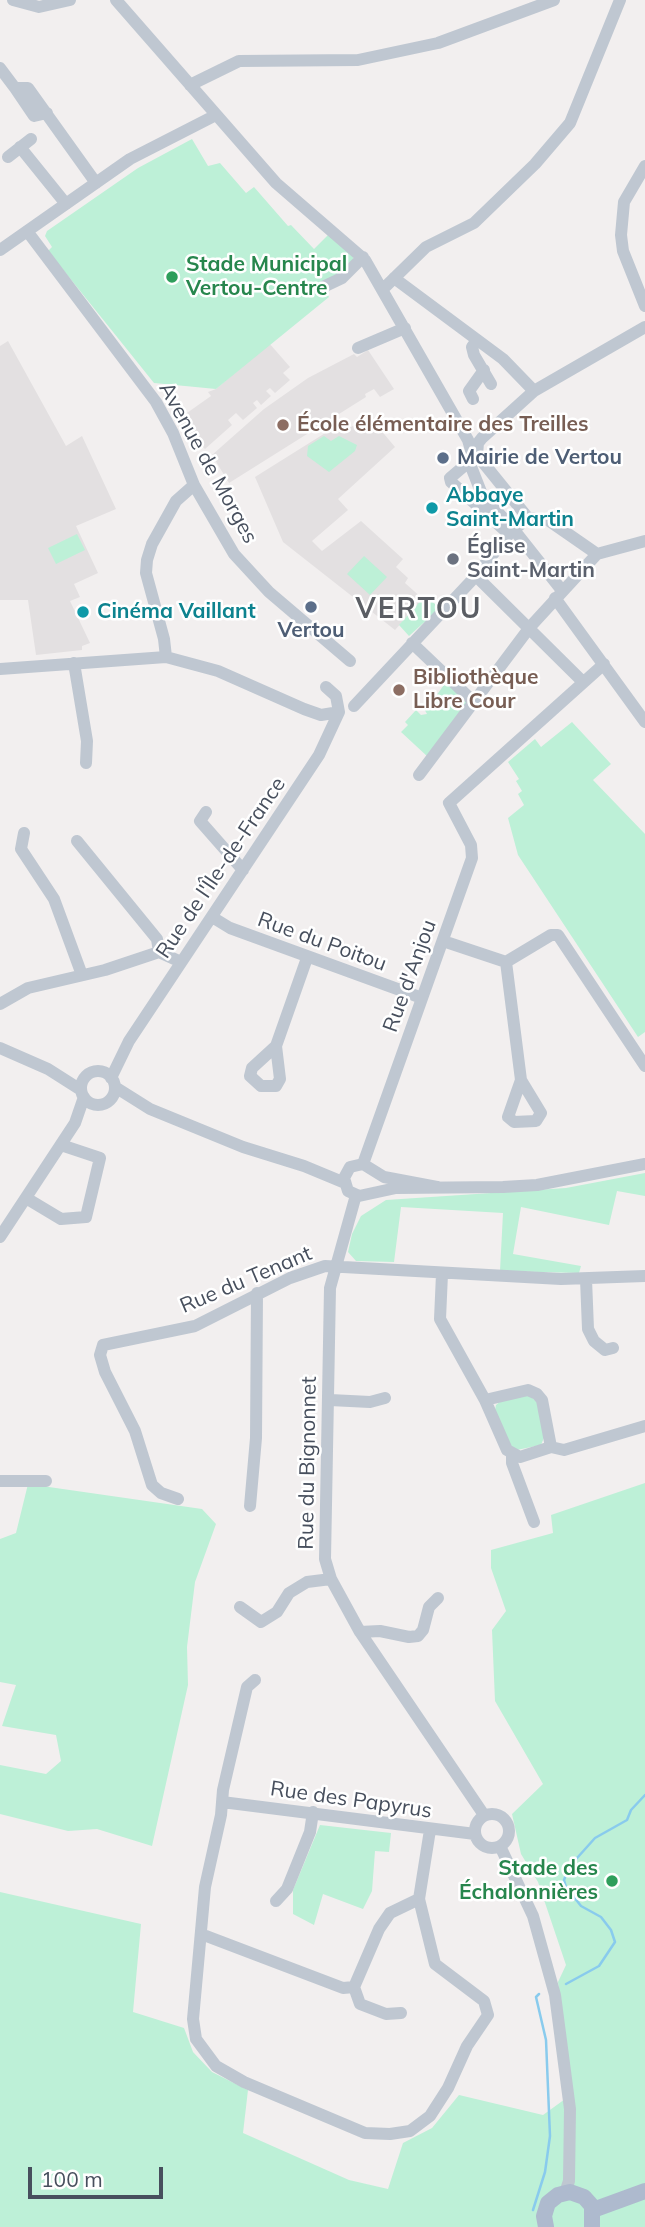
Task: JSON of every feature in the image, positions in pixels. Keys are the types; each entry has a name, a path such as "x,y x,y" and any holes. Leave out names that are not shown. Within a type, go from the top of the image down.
{"main road":[{"path":"544,2227 548,2203 565,2193 584,2197 593,2219 645,2191"}],"street":[{"path":"0,3 6,0"},
{"path":"13,0 39,7 70,0"},
{"path":"116,0 276,183 361,255 380,283 473,452 528,517"},
{"path":"190,85 239,61 358,60 438,43 554,0"},
{"path":"394,277 426,247 474,223 535,164 570,122 620,0"},
{"path":"0,68 15,88 27,88 96,183"},
{"path":"0,250 130,159 216,115"},
{"path":"8,157 32,139"},
{"path":"20,147 66,204"},
{"path":"645,166 624,202 621,235 623,251 645,306"},
{"name":"Avenue de Morges","path":"27,231 156,402 173,433 194,485 224,539 244,566 350,661"},
{"path":"323,287 342,278 361,255"},
{"path":"380,283 383,273 394,277 503,359 534,391"},
{"path":"510,528 451,482 450,478 534,391 645,327"},
{"path":"358,348 405,328"},
{"path":"477,340 472,347 491,384"},
{"path":"473,399 469,391 484,370"},
{"path":"473,452 479,498 510,528 645,722"},
{"path":"166,657 164,639 146,573 147,560 152,544 176,501 194,485"},
{"path":"479,498 497,488"},
{"path":"354,706 479,573 510,528 528,517 548,520 597,554"},
{"path":"419,775 557,593 597,554 645,541"},
{"path":"479,573 480,580 582,681 604,664"},
{"path":"412,643 475,704"},
{"path":"0,669 166,657 218,671 321,715 339,712 336,696 326,687"},
{"path":"74,663 87,741 86,763"},
{"name":"Rue d'Anjou","path":"363,1164 472,858 471,845 449,803 549,715 582,681"},
{"name":"Rue de l'Île-de-France","path":"99,1071 129,1041 212,917 319,755 339,712"},
{"path":"206,812 200,821 233,862 243,870"},
{"path":"24,833 22,849 54,899 82,975"},
{"path":"78,841 156,939 159,952"},
{"name":"Rue du Poitou","path":"212,917 230,928 307,958 422,998"},
{"path":"506,962 551,934 556,934 565,943 644,1063"},
{"path":"443,941 506,962"},
{"path":"2,997 159,952 181,962"},
{"path":"276,1046 307,958"},
{"path":"506,962 520,1080"},
{"name":"Rue de l'Île-de-France","path":"102,1103 129,1041"},
{"path":"0,1048 48,1069 82,1093 102,1103 150,1109"},
{"path":"48,1069 86,1076 99,1071 150,1109 243,1147 304,1166 345,1183 356,1195 366,1195 373,1191 437,1187 537,1185 645,1164"},
{"path":"0,1237 75,1123 86,1076"},
{"path":"75,1123 102,1103"},
{"path":"26,1198 61,1219 86,1217 100,1158 61,1145"},
{"path":"304,1166 348,1169 363,1164 390,1179 437,1187"},
{"path":"345,1183 348,1169"},
{"path":"373,1191 376,1184 375,1172"},
{"name":"Rue du Bignonnet","path":"356,1195 334,1267 331,1288 330,1400 323,1543 331,1579 360,1632 484,1815"},
{"name":"Rue du Tenant","path":"178,1499 161,1493 152,1485 135,1431 105,1372 100,1355 103,1345 195,1326 257,1293 317,1267 586,1279 645,1276"},
{"path":"442,1274 440,1319 512,1455 520,1457 551,1447 564,1450 645,1426"},
{"path":"586,1279 588,1329 594,1341 605,1350 613,1348"},
{"path":"250,1506 256,1438 257,1293"},
{"path":"485,1400 528,1390 537,1394 541,1400 551,1447"},
{"path":"330,1400 370,1402 385,1398"},
{"path":"512,1455 512,1463 534,1522"},
{"path":"0,1480 46,1481"},
{"path":"240,1607 261,1622 277,1612 289,1593 298,1587 307,1582 331,1579"},
{"path":"360,1632 380,1630 409,1637 418,1636 423,1630 429,1607 438,1598"},
{"path":"256,1679 247,1688 205,1887 193,2019 196,2039 216,2066 227,2074 365,2133 390,2134 410,2131 430,2116 448,2088 467,2046 488,2015 484,2001 435,1964 419,1899 430,1830"},
{"name":"Rue des Papyrus","path":"222,1802 475,1834"},
{"path":"276,1901 287,1889 292,1878 310,1832 313,1812"},
{"path":"495,1813 508,1823 508,1839 500,1846 484,1846 475,1834 476,1823 484,1815 495,1813"},
{"path":"500,1846 533,1916 558,2011 570,2109 569,2181 565,2193"},
{"path":"401,2013 386,2014 360,2004 354,1987 379,1929 390,1913 419,1899"},
{"path":"201,1934 343,1988 354,1987"}],"shaded area":[{"path":"8,341 66,446 82,436 116,509 76,526 98,573 74,584 80,597 70,601 90,643 82,646 82,650 36,655 28,600 0,600 0,346"},
{"path":"269,343 290,367 283,373 290,380 275,393 270,388 266,391 271,396 261,405 257,400 253,403 257,408 243,420 236,413 228,420 232,425 205,449 177,420 211,396 208,392 216,389"},
{"name":"École élémentaire des Treilles","path":"368,350 394,389 380,397 374,389 365,394 366,397 229,483 212,455 264,409 308,378 354,354 357,357"},
{"path":"369,416 395,447 338,499 348,510 312,541 322,551 361,521 403,559 396,567 408,578 405,583 423,599 395,630 283,542 255,477 346,420 351,427"}],"green space":[{"path":"192,139 208,166 220,163 246,193 254,187 288,226 291,225 314,249 328,235 353,254 353,266 324,289 329,297 216,389 154,383 48,251 52,247 45,236 47,231 138,168"},
{"path":"324,436 331,441 339,436 357,445 355,451 329,472 307,456 308,446"},
{"path":"77,534 85,550 56,564 48,548"},
{"path":"364,556 387,577 370,595 347,574"},
{"path":"425,596 440,608 409,636 399,625"},
{"path":"446,682 470,705 428,757 401,732 408,725 405,722 416,710 421,715 427,714 422,705 433,693 436,696"},
{"path":"572,722 611,764 593,780 645,834 645,1032 638,1037 518,855 508,818 524,805 518,794 522,791 516,781 519,779 508,762 535,739 541,747"},
{"path":"645,1173 645,1196 617,1191 609,1225 521,1207 513,1254 581,1266 579,1273 500,1271 503,1213 401,1207 394,1262 356,1261 348,1252 352,1234 361,1216 386,1200 566,1188"},
{"path":"528,1394 537,1402 545,1435 541,1445 512,1451 495,1410 496,1405 502,1400"},
{"path":"645,1483 645,2227 0,2227 0,1892 141,1924 133,2012 184,2028 193,2052 212,2072 248,2090 243,2133 349,2180 388,2189 403,2143 432,2128 459,2095 543,2115 572,2094 558,1982 566,1965 538,1882 521,1854 512,1814 543,1784 495,1701 492,1630 506,1611 491,1568 491,1550 553,1533 551,1515"},
{"path":"28,1484 202,1509 216,1524 195,1582 187,1647 188,1685 152,1846 97,1829 68,1831 0,1814 0,1765 46,1774 61,1761 56,1735 2,1726 16,1685 0,1682 0,1539 16,1533"},
{"path":"320,1825 391,1833 389,1852 375,1851 372,1891 363,1909 323,1894 314,1925 293,1914 293,1890"}],"waterway":[{"path":"566,1984 599,1966 615,1942 611,1930 601,1917 581,1906 566,1887 564,1880 569,1867 595,1838 627,1820 631,1810 645,1795"},
{"path":"533,2210 545,2172 550,2136 546,2040 536,1997 539,1994"}],"place":[{"name":"Stade Municipal Vertou-Centre","path":"172,277"},
{"name":"École élémentaire des Treilles","path":"283,425"},
{"name":"Mairie de Vertou","path":"443,458"},
{"name":"Abbaye Saint-Martin","path":"432,508"},
{"name":"Église Saint-Martin","path":"453,559"},
{"name":"Vertou","path":"311,607"},
{"name":"Cinéma Vaillant","path":"83,612"},
{"name":"Bibliothèque Libre Cour","path":"399,690"},
{"name":"Stade des Échalonnières","path":"612,1881"}],"district":[{"name":"VERTOU","path":"419,610"}]}
